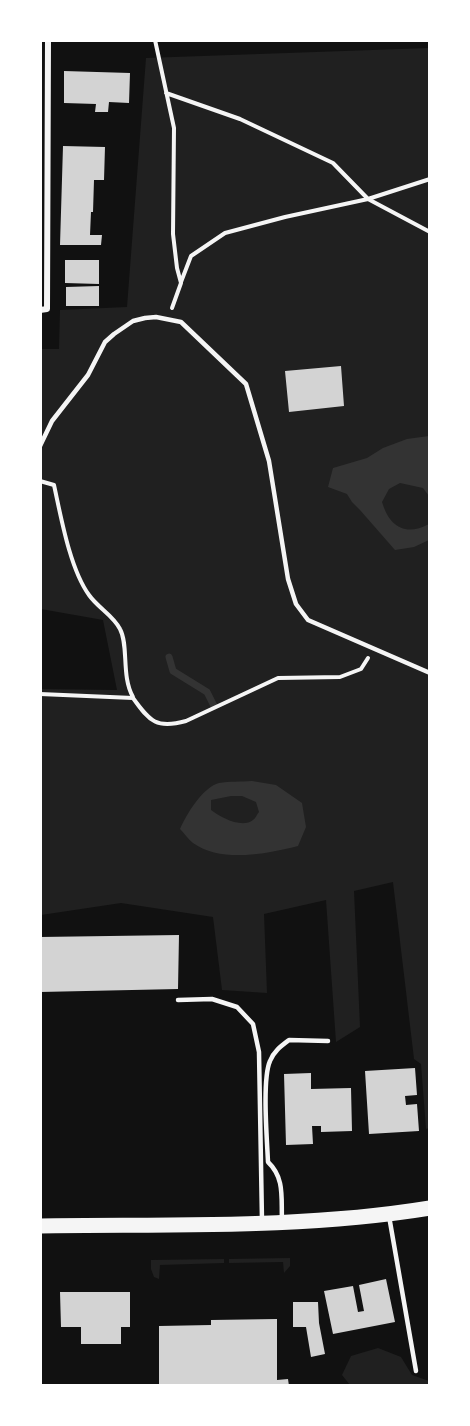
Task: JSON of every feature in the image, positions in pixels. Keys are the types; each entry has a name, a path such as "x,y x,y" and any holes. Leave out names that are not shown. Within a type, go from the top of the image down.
{"main road":[{"path":"40,1226 262,1223 388,1214 429,1208"}],"street":[{"path":"40,310 47,309 48,40"}],"lane":[{"path":"40,446 52,421 88,375 105,342 114,334 133,321 156,317 181,322 246,384 269,461 286,569 296,604 309,620 429,673"},
{"path":"178,1000 212,999 237,1007 253,1024 259,1052 262,1223"},
{"path":"282,1222 281,1180 276,1169 268,1162 266,1098 269,1063 276,1050 289,1040 328,1041"},
{"path":"388,1214 416,1371"}],"path":[{"path":"154,40 174,128 173,234 181,283"},
{"path":"166,93 240,118 333,163 368,199 429,232"},
{"path":"169,319 191,256 225,233 368,199 429,179"},
{"path":"40,481 54,484 68,545 88,593 110,614 122,631 126,681 133,698 157,724 172,725 186,721 278,678 340,677 361,669 374,647"},
{"path":"40,694 133,698"}],"shaded area":[{"path":"429,48 429,1128 426,1129 421,1064 414,1059 393,882 354,891 360,1027 336,1042 326,900 264,914 267,993 222,990 213,917 121,903 41,915 41,689 117,690 103,620 41,609 40,349 59,349 60,310 127,307 146,58"},
{"path":"429,436 429,496 423,488 400,483 389,489 382,502 389,517 399,527 413,529 429,524 429,540 414,547 395,550 347,494 328,487 333,468 367,458 383,448 407,439"},
{"path":"252,781 276,785 302,803 306,827 298,846 258,854 230,855 204,849 193,843 180,829 196,802 213,786 223,782","holes":["242,796 256,802 259,812 254,819 248,822 237,823 211,810 211,800"]},
{"path":"290,1258 290,1266 284,1273 283,1262 229,1263 229,1259"},
{"path":"224,1259 224,1263 160,1265 159,1279 154,1277 151,1269 151,1260"},
{"path":"378,1348 401,1357 412,1375 429,1381 429,1385 350,1385 342,1375 351,1356"}],"building":[{"path":"64,71 130,73 129,103 109,102 108,112 95,112 96,104 64,103"},
{"path":"63,146 105,147 104,180 94,180 90,235 102,235 101,245 60,245"},
{"path":"65,260 99,260 99,284 65,283"},
{"path":"99,286 99,306 66,306 66,287"},
{"path":"341,366 344,406 289,412 285,371"},
{"path":"179,935 178,989 40,992 40,937"},
{"path":"415,1068 417,1095 405,1096 406,1105 417,1104 419,1131 369,1134 365,1071"},
{"path":"311,1073 311,1089 351,1088 352,1131 321,1132 321,1126 312,1126 313,1144 286,1145 284,1074"},
{"path":"386,1279 395,1322 333,1334 324,1291 353,1286 358,1312 364,1311 359,1285"},
{"path":"60,1292 130,1292 130,1327 121,1327 121,1344 81,1344 81,1327 61,1327"},
{"path":"293,1302 318,1302 319,1323 325,1354 311,1357 306,1327 293,1327"},
{"path":"277,1319 277,1380 288,1379 289,1386 159,1386 159,1326 211,1325 211,1320"}],"waterway":[{"path":"169,657 173,671 207,692 214,706"}]}
